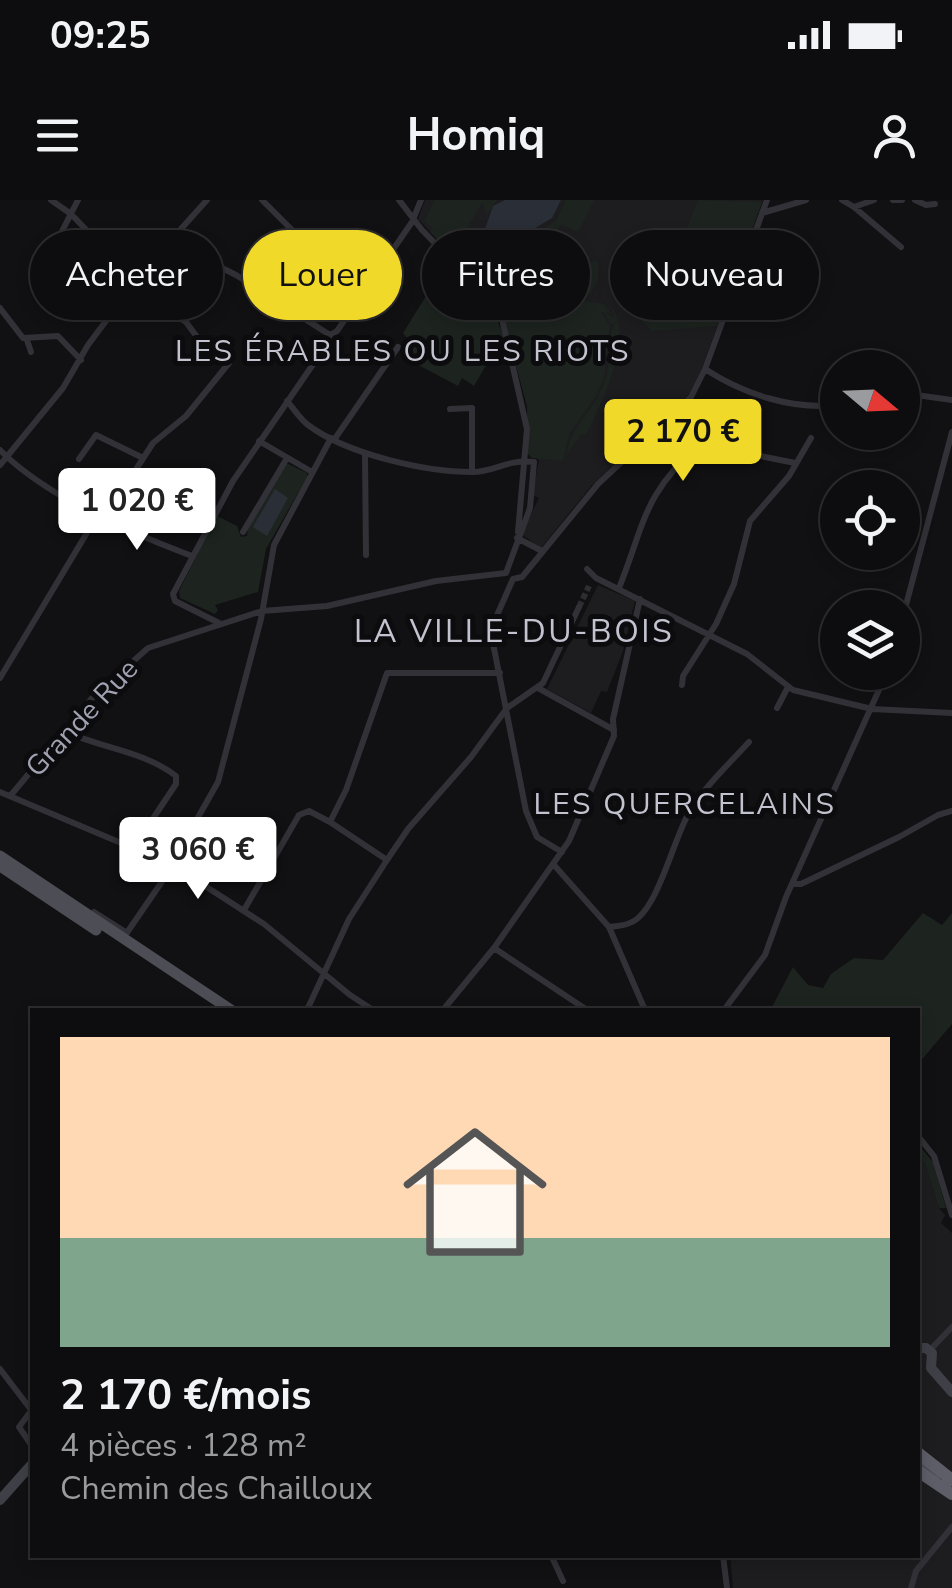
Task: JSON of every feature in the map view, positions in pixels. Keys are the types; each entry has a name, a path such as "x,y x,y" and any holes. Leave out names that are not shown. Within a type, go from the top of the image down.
{"highway":[{"path":"920,1456 952,1482"},
{"path":"920,1473 952,1494"}],"main road":[{"path":"2,858 228,1008"},
{"path":"2,858 216,1008"},
{"path":"920,1463 952,1482"}],"street":[{"path":"51,200 86,230"},
{"path":"63,230 78,200"},
{"path":"178,230 207,200"},
{"path":"262,200 292,230"},
{"path":"399,200 496,307 503,322 524,410 525,461 510,576 492,628 524,799 534,831 562,852"},
{"path":"402,235 421,200"},
{"path":"517,538 542,551 598,484 686,404 705,369 767,200"},
{"path":"762,213 806,200"},
{"path":"842,200 901,247"},
{"path":"854,207 874,200"},
{"path":"893,200 902,200"},
{"path":"915,200 926,206 935,204"},
{"path":"223,269 330,335"},
{"path":"0,308 31,352"},
{"path":"0,465 63,388 107,320"},
{"path":"0,678 100,517 153,443 186,416 229,363 200,341 183,320"},
{"path":"221,624 173,598 213,514 330,335 345,320"},
{"path":"26,340 58,336 81,360"},
{"path":"2,858 24,867 125,936 172,864 218,782 262,611 274,545 332,439 398,346"},
{"path":"705,369 736,386 792,404 820,406"},
{"path":"920,396 952,400"},
{"path":"287,401 307,424 365,454 472,472 504,462 534,462 530,508 517,538"},
{"path":"450,408 472,408 472,472"},
{"path":"910,590 952,432"},
{"path":"79,459 96,436 143,458"},
{"path":"682,686 683,676 710,634 734,584 750,521 790,476 811,438"},
{"path":"259,441 312,472"},
{"path":"618,588 653,496 673,468 700,444 795,464"},
{"path":"0,450 53,490 100,517 192,556"},
{"path":"365,454 366,555"},
{"path":"244,532 286,458"},
{"name":"Grande Rue","path":"11,795 93,697 148,648 262,611 327,606 436,581 522,577 542,551"},
{"path":"587,569 596,578 747,654 788,687 872,709 952,713"},
{"path":"590,586 596,578"},
{"path":"444,1008 494,948 576,828 614,730 613,719 640,599"},
{"path":"308,1008 349,918 387,860 507,708 538,688 579,607"},
{"path":"330,822 346,790 387,672 500,673"},
{"path":"777,708 788,687"},
{"path":"538,688 614,730"},
{"path":"725,1008 764,955 880,690"},
{"path":"500,717 509,719"},
{"path":"64,731 101,747 113,747 176,776 176,784 134,847"},
{"path":"609,927 629,924 644,911 673,856 680,828 690,811 750,742"},
{"path":"0,792 172,864 244,910 370,1008"},
{"path":"792,884 801,884 952,810"},
{"path":"244,910 299,816 309,811 387,860"},
{"path":"2,858 24,867"},
{"path":"554,865 609,927 644,1008"},
{"path":"494,948 583,1008"},
{"path":"920,1138 934,1156 952,1215"},
{"path":"931,1368 934,1359 924,1349 952,1327"},
{"path":"920,1372 931,1368"},
{"path":"931,1368 952,1392"},
{"path":"0,1369 30,1408"},
{"path":"30,1413 19,1427 30,1443"},
{"path":"1,1498 30,1466"},
{"path":"912,1588 916,1571 952,1527"},
{"path":"552,1558 562,1581"},
{"path":"723,1558 727,1588"}],"shaded area":[{"path":"425,200 763,200 752,230 610,230 610,320 719,320 689,394 592,485 541,548 521,534 539,498 532,495 539,460 528,454 527,406 504,320 590,320 590,230 428,230 418,219"},
{"path":"435,200 497,200 487,215 482,203 466,230 432,230 424,221"},
{"path":"505,200 561,200 552,218 532,230 485,230 493,206"},
{"path":"566,200 594,200 579,230 561,225 558,230 541,230 556,221"},
{"path":"698,200 762,202 752,230 686,230"},
{"path":"598,262 598,280 590,295 590,263"},
{"path":"422,302 422,320 496,320 510,358 485,367 474,386 462,378 458,386 407,359 412,344 403,333"},
{"path":"590,302 604,304 610,314 601,312 610,326 604,378 569,434 563,461 532,458 528,454 527,406 504,320 590,320"},
{"path":"604,313 610,320 618,320 618,353 586,435 581,434 567,454 573,435 607,376 610,336 616,322 612,325"},
{"path":"641,320 719,320 717,326 652,331"},
{"path":"286,463 307,473 307,477 266,549 258,592 215,605 215,614 180,598 179,591 217,516 237,526 241,537 247,536 248,525"},
{"path":"275,489 288,498 267,536 253,527"},
{"path":"598,585 635,601 623,651 607,692 601,691 591,713 547,689"},
{"path":"923,913 942,925 952,913 952,1024 920,1062 920,1008 772,1007 793,967 808,985 823,988 831,974 854,958 883,960"},
{"path":"920,1146 933,1162 946,1208 939,1208 925,1163 920,1159"},
{"path":"920,1159 925,1162 939,1208 945,1215 941,1223 952,1233 952,1588 733,1588 730,1558 920,1558"}],"tunnel":[{"path":"579,607 589,586"}],"district":[{"name":"LES ÉRABLES OU LES RIOTS","path":"403,351"},
{"name":"LA VILLE-DU-BOIS","path":"514,631"},
{"name":"LES QUERCELAINS","path":"685,804"}]}
